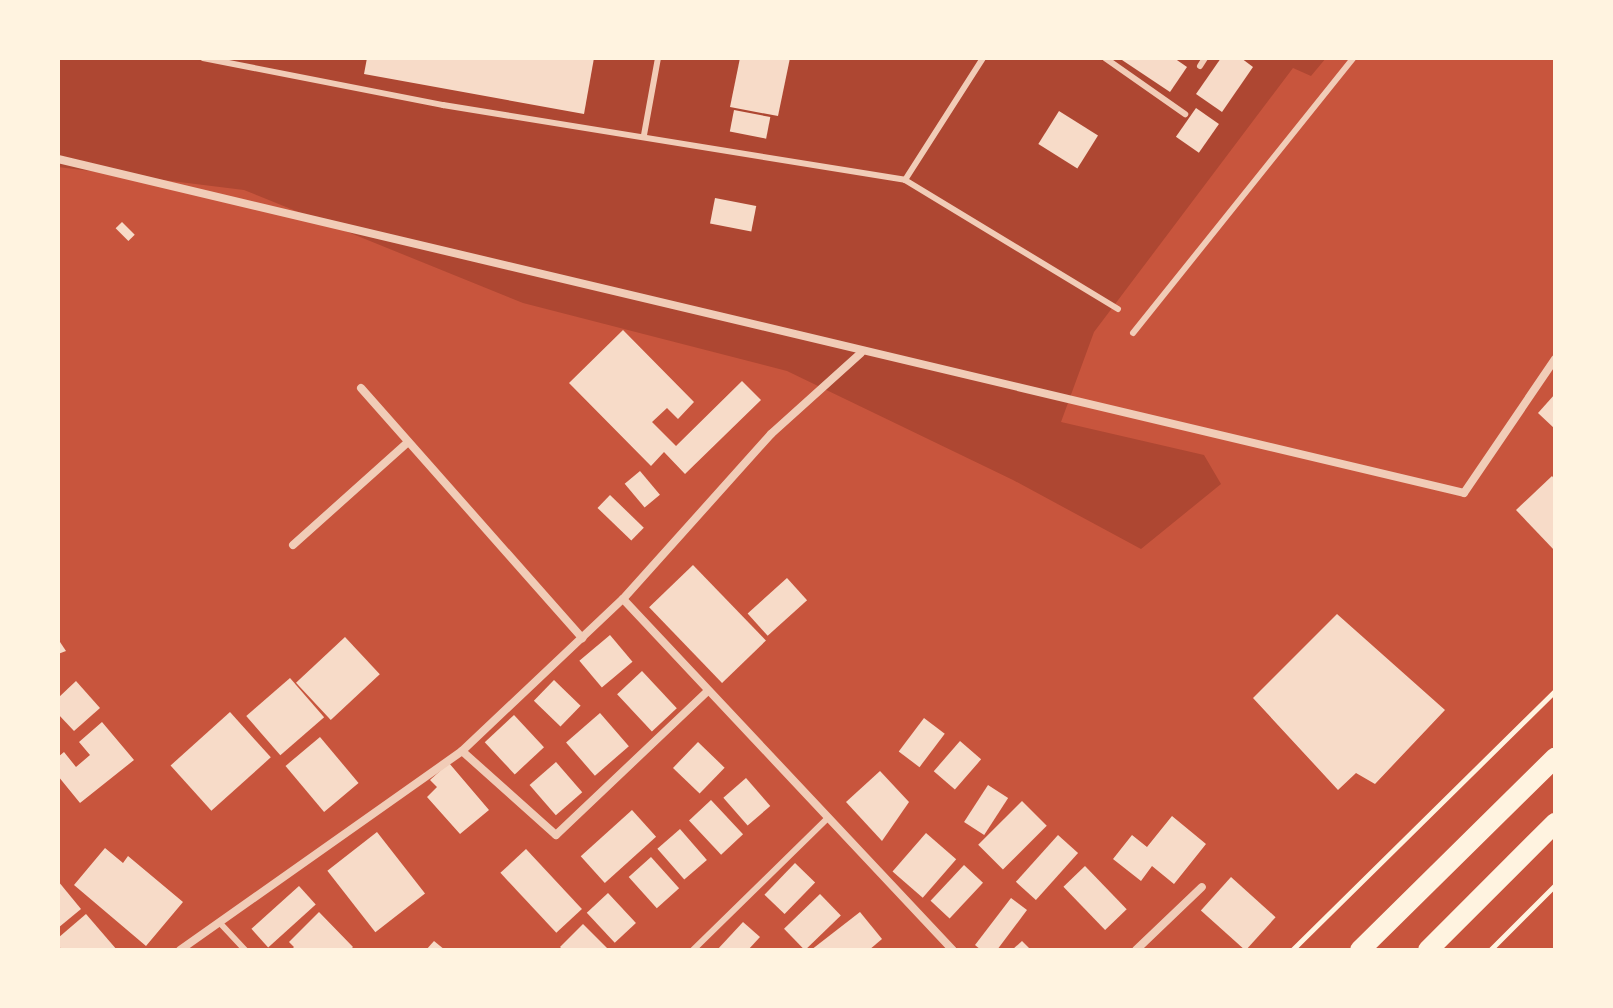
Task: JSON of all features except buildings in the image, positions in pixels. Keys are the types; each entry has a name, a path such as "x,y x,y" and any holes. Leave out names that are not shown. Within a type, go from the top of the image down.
{"main road":[{"path":"1360,950 1555,758"},
{"path":"1428,950 1555,823"}],"street":[{"path":"58,159 861,353 1464,493 1555,359"},
{"path":"180,950 462,751 623,599 771,434 861,353"},
{"path":"361,388 582,638"},
{"path":"293,545 408,442"},
{"path":"623,599 953,950"},
{"path":"462,751 556,835 708,691"},
{"path":"1136,950 1202,887"}],"lane":[{"path":"203,58 443,105 644,135 905,180 1118,309"},
{"path":"644,135 658,58"},
{"path":"905,180 983,58"},
{"path":"1105,58 1185,114"},
{"path":"1200,66 1205,58"},
{"path":"1133,333 1353,58"},
{"path":"693,950 828,818"},
{"path":"219,922 245,950"}],"path":[{"path":"1292,950 1555,691"},
{"path":"1490,950 1555,885"}],"shaded area":[{"path":"58,58 1326,58 1311,76 1293,68 1094,332 1061,422 1204,455 1221,484 1141,549 1013,480 787,371 523,303 244,190 58,167"}]}
